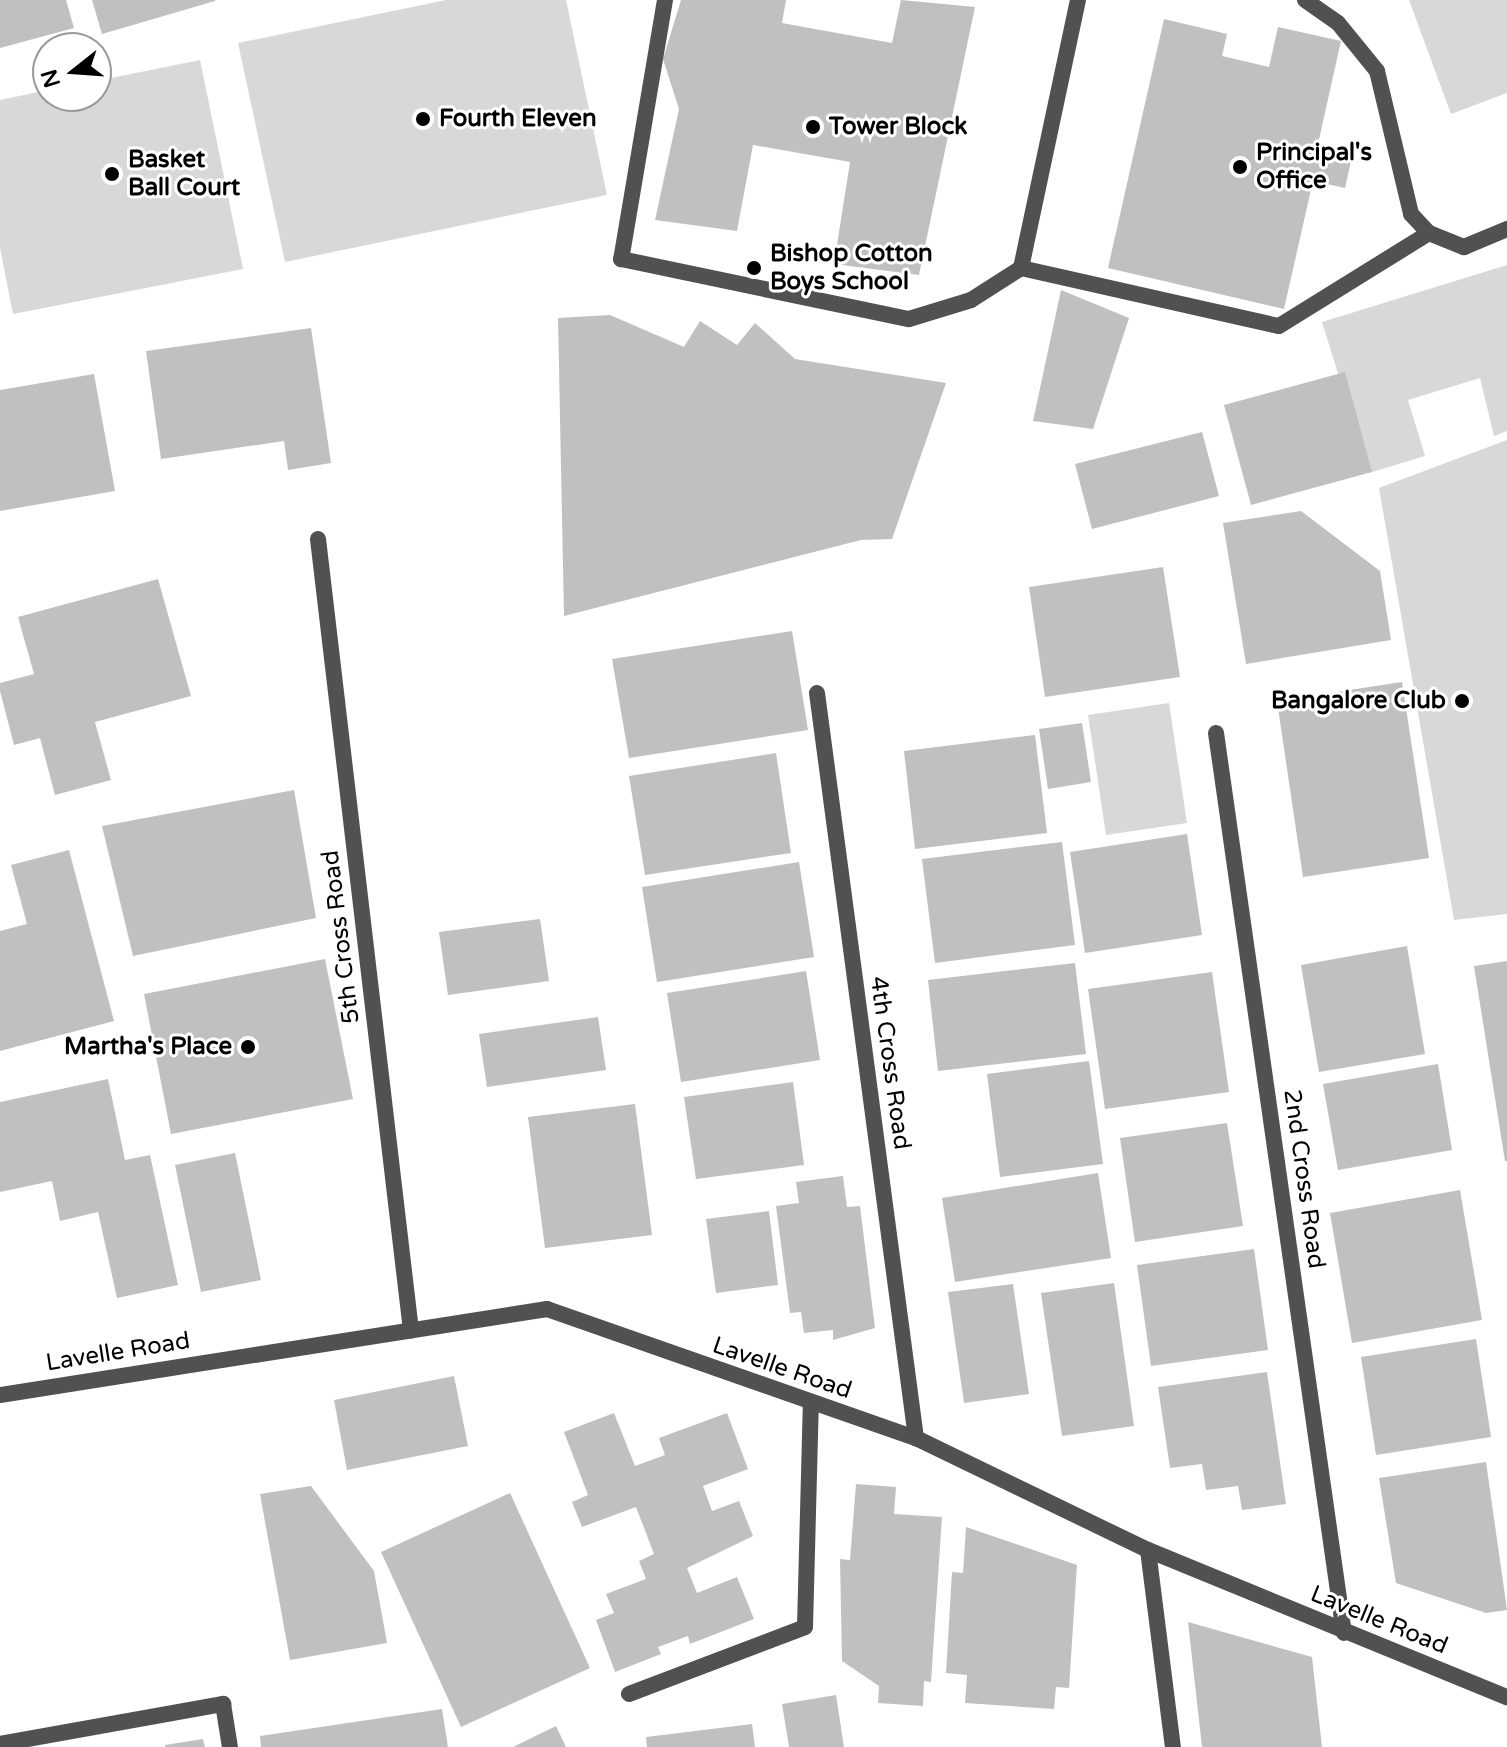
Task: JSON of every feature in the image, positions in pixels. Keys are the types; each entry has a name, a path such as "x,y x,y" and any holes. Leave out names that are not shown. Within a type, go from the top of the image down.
{"street":[{"path":"665,0 621,259 909,319 971,300 1021,268 1279,326 1429,233"},
{"path":"1021,268 1078,0"},
{"path":"1305,0 1338,23 1377,71 1411,214 1429,233 1464,247 1507,229"},
{"name":"5th Cross Road","path":"318,539 411,1331"},
{"name":"4th Cross Road","path":"817,693 916,1438"},
{"name":"2nd Cross Road","path":"1216,733 1344,1633"},
{"name":"Lavelle Road","path":"0,1395 547,1309 811,1405 916,1438 1148,1550 1344,1633 1507,1697"},
{"path":"629,1694 805,1627 811,1405"},
{"path":"1148,1550 1173,1747"},
{"path":"0,1744 223,1704 230,1747"}],"shaded area":[{"name":"Fourth Eleven","path":"446,0 566,0 607,195 285,262 238,43"},
{"path":"1409,0 1507,0 1507,93 1451,114"},
{"name":"Basket Ball Court","path":"200,60 243,269 13,314 0,248 0,100 32,93 32,112 112,112 112,78"},
{"path":"1507,265 1507,431 1494,436 1480,378 1408,400 1425,456 1369,473 1322,322"},
{"name":"Bangalore Club","path":"1507,440 1507,914 1454,920 1379,488"},
{"path":"1169,703 1187,823 1106,835 1088,715"}],"building":[{"path":"0,0 66,0 74,28 59,32 32,32 32,39 0,48"},
{"path":"92,0 215,0 109,32 101,32"},
{"name":"Tower Block","path":"681,0 786,0 782,23 892,43 901,0 975,7 919,275 834,264 850,162 753,145 737,231 655,220 679,109 663,59"},
{"name":"Principal's Office","path":"1164,19 1227,34 1222,56 1269,67 1278,27 1341,41 1318,144 1353,152 1345,188 1313,181 1284,309 1108,268"},
{"path":"1061,290 1129,318 1093,429 1033,421"},
{"path":"610,315 684,347 700,321 737,345 755,323 795,359 946,383 892,539 861,540 564,616 558,318"},
{"path":"311,328 331,463 288,470 284,441 161,459 146,351"},
{"path":"1345,372 1372,472 1251,505 1224,405"},
{"path":"94,374 115,491 0,511 0,390"},
{"path":"1202,432 1219,496 1092,529 1075,464"},
{"path":"1301,511 1380,571 1391,640 1246,664 1223,523"},
{"path":"1163,567 1180,677 1045,697 1029,587"},
{"path":"158,579 191,696 95,722 111,780 55,795 40,738 14,745 0,691 0,683 34,674 18,617"},
{"path":"792,631 808,730 629,758 612,659"},
{"path":"1402,682 1429,858 1303,877 1277,701"},
{"path":"1082,723 1091,782 1048,789 1039,729"},
{"path":"1035,735 1047,833 915,849 904,751"},
{"path":"776,753 791,853 645,875 629,776"},
{"path":"294,790 316,918 133,956 102,826"},
{"path":"1187,834 1202,935 1085,953 1070,852"},
{"path":"1062,842 1075,945 935,963 922,859"},
{"path":"69,850 114,1021 0,1051 0,931 27,924 11,865"},
{"path":"799,862 814,957 657,982 642,887"},
{"path":"540,919 549,981 448,995 439,932"},
{"path":"1407,946 1425,1054 1319,1072 1301,965"},
{"name":"Martha's Place","path":"325,959 353,1099 171,1134 144,994"},
{"path":"1507,961 1507,1161 1505,1161 1474,966"},
{"path":"1075,963 1086,1054 938,1071 928,980"},
{"path":"806,971 820,1060 681,1082 667,993"},
{"path":"1212,972 1229,1092 1105,1109 1088,989"},
{"path":"598,1017 606,1070 487,1087 479,1034"},
{"path":"1089,1061 1103,1164 1000,1177 987,1074"},
{"path":"1438,1064 1452,1150 1338,1170 1323,1084"},
{"path":"108,1079 125,1160 150,1155 178,1285 117,1298 98,1212 60,1221 52,1181 0,1192 0,1102"},
{"path":"793,1082 804,1165 696,1179 684,1097"},
{"path":"635,1104 652,1235 545,1248 528,1117"},
{"path":"1227,1123 1243,1226 1135,1242 1120,1138"},
{"path":"235,1153 261,1280 201,1292 175,1165"},
{"path":"1098,1173 1111,1258 955,1282 942,1198"},
{"path":"843,1176 847,1207 860,1206 875,1328 833,1340 833,1330 804,1333 801,1312 790,1313 776,1206 799,1203 796,1182"},
{"path":"1460,1190 1482,1320 1352,1343 1330,1213"},
{"path":"769,1211 778,1285 716,1293 706,1219"},
{"path":"1254,1249 1268,1350 1151,1366 1137,1265"},
{"path":"1114,1283 1134,1426 1062,1436 1041,1293"},
{"path":"1013,1284 1029,1394 964,1403 948,1292"},
{"path":"1476,1339 1491,1437 1376,1455 1361,1357"},
{"path":"1267,1372 1286,1504 1242,1510 1238,1486 1206,1490 1202,1464 1170,1468 1158,1387"},
{"path":"454,1376 468,1446 347,1470 334,1400"},
{"path":"614,1413 635,1466 665,1455 659,1438 727,1413 748,1469 703,1486 712,1511 739,1501 753,1536 687,1568 697,1593 737,1577 754,1619 690,1644 688,1636 658,1647 661,1654 615,1672 596,1620 614,1613 606,1594 646,1579 639,1561 654,1554 636,1507 582,1527 572,1502 588,1495 564,1432"},
{"path":"1486,1462 1507,1610 1486,1613 1396,1583 1379,1478"},
{"path":"856,1484 896,1487 894,1514 942,1517 931,1682 924,1681 923,1706 878,1703 879,1686 842,1661 840,1559 850,1560"},
{"path":"311,1486 374,1571 387,1643 290,1660 260,1494"},
{"path":"510,1493 590,1668 461,1727 381,1552"},
{"path":"966,1527 1077,1565 1069,1688 1056,1687 1054,1709 965,1703 967,1675 946,1673 952,1572 963,1573"},
{"path":"1188,1622 1312,1657 1322,1747 1202,1747"},
{"path":"836,1695 844,1747 789,1747 782,1704"},
{"path":"442,1709 448,1747 261,1747 260,1736"},
{"path":"752,1724 755,1747 647,1747 646,1737"},
{"path":"556,1726 566,1747 513,1747"},
{"path":"203,1739 205,1747 165,1747 165,1745"}],"place":[{"name":"Fourth Eleven","path":"423,119"},
{"name":"Tower Block","path":"813,127"},
{"name":"Principal's Office","path":"1240,167"},
{"name":"Basket Ball Court","path":"112,174"},
{"name":"Bishop Cotton Boys School","path":"754,268"},
{"name":"Bangalore Club","path":"1462,701"},
{"name":"Martha's Place","path":"248,1047"}]}
